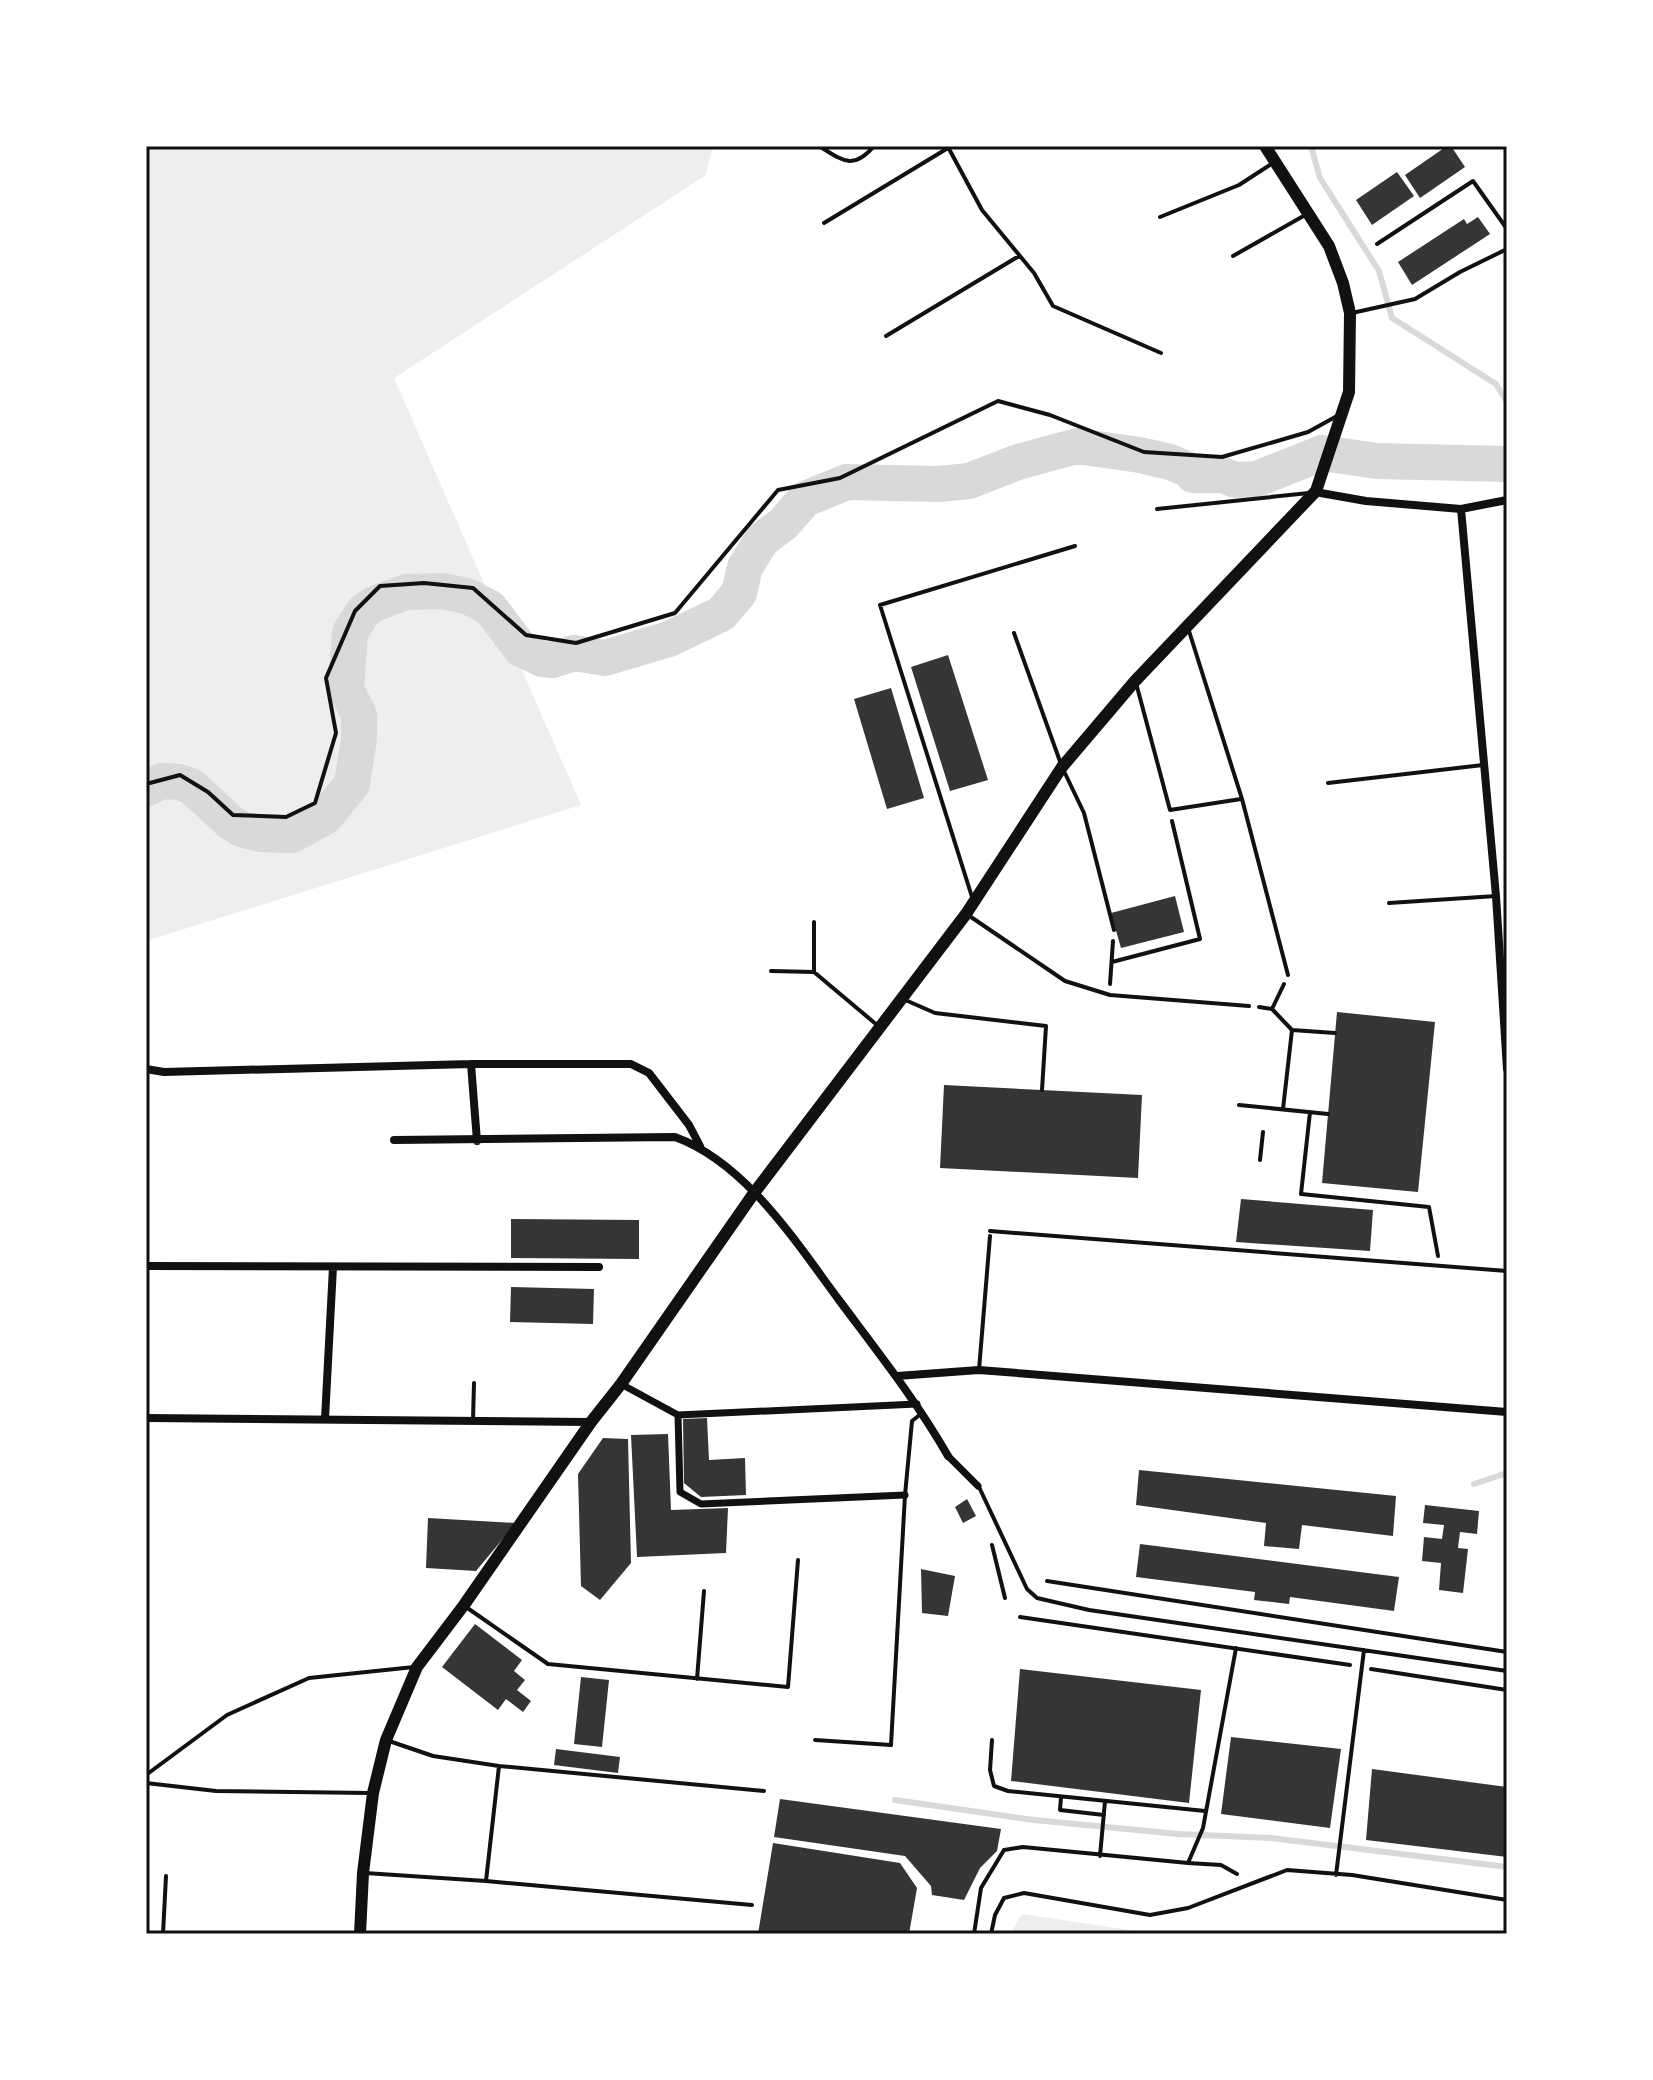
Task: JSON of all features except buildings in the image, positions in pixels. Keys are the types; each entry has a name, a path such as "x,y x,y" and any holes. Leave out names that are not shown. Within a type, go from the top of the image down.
{"main road":[{"path":"360,1934 363,1873 373,1793 386,1740 417,1667 754,1193 966,914 1062,767 1135,681 1316,492 1349,392 1350,313 1337,264 1310,212 1265,146"}],"street":[{"path":"1316,492 1366,501 1461,509 1507,500"},
{"path":"1461,509 1496,896 1507,1069"},
{"path":"146,1069 164,1072 471,1064 631,1064 649,1073 689,1125 700,1146"},
{"path":"471,1064 477,1141"},
{"path":"394,1140 675,1137 700,1146 754,1193 794,1238 920,1408 948,1456 978,1486"},
{"path":"146,1266 599,1267"},
{"path":"325,1419 333,1267"},
{"path":"897,1376 979,1370 1507,1412"},
{"path":"621,1384 678,1415 920,1408"},
{"path":"678,1415 680,1492 701,1504 905,1495"},
{"path":"146,1418 591,1422"}],"lane":[{"path":"819,146 844,161 857,161 874,146"},
{"path":"824,223 949,147 982,210 1034,273 1053,306 1161,353"},
{"path":"1160,217 1239,185 1276,161"},
{"path":"1377,244 1473,181 1507,229"},
{"path":"1233,256 1310,212"},
{"path":"1350,313 1415,299 1507,249"},
{"path":"886,336 1019,256"},
{"path":"146,784 180,775 208,792 233,815 286,817 315,803 336,733 326,678 355,611 380,586 424,583 473,588 526,635 576,643 675,613 778,490 840,478 998,401 1050,415 1144,452 1222,457 1308,432 1343,412"},
{"path":"1157,509 1316,492"},
{"path":"973,901 880,605 1075,546"},
{"path":"1187,625 1242,799 1288,975"},
{"path":"1014,633 1062,767 1084,813 1114,930"},
{"path":"1135,681 1170,810 1242,799"},
{"path":"1328,783 1483,765"},
{"path":"1389,903 1496,896"},
{"path":"966,914 1065,981 1110,995 1249,1006"},
{"path":"814,922 814,972"},
{"path":"771,971 814,972 879,1027"},
{"path":"900,998 935,1013 1046,1026 1042,1090"},
{"path":"979,1370 990,1234 1507,1271"},
{"path":"473,1420 474,1383"},
{"path":"815,1740 891,1745 905,1495 912,1421 920,1408"},
{"path":"978,1486 1027,1589 1037,1598 1089,1610 1507,1671"},
{"path":"464,1605 548,1664 788,1687 798,1560"},
{"path":"697,1679 704,1591"},
{"path":"1336,1875 1364,1650"},
{"path":"146,1775 227,1715 309,1678 417,1667"},
{"path":"386,1740 433,1756 499,1766 764,1791"},
{"path":"486,1881 499,1766"},
{"path":"146,1783 216,1791 373,1793"},
{"path":"991,1934 995,1915 1004,1898 1024,1893 1150,1915 1188,1908 1287,1870 1352,1875 1507,1900"},
{"path":"363,1873 752,1905"},
{"path":"163,1934 166,1876"}],"path":[{"path":"1112,962 1200,939 1170,810"},
{"path":"1110,995 1114,930"},
{"path":"1272,1009 1288,975"},
{"path":"1249,1006 1272,1009 1292,1030 1335,1033"},
{"path":"1283,1109 1292,1030"},
{"path":"1239,1105 1328,1114"},
{"path":"1310,1112 1301,1194 1429,1207 1440,1266"},
{"path":"1260,1160 1263,1132"},
{"path":"1047,1581 1507,1652"},
{"path":"1020,1617 1507,1690"},
{"path":"1188,1863 1203,1828 1236,1648"},
{"path":"992,1740 990,1770 994,1786 1008,1791 1205,1811"},
{"path":"1061,1797 1060,1810 1104,1815"},
{"path":"1100,1856 1105,1801"},
{"path":"974,1934 981,1888 1004,1850 1023,1847 1221,1865 1237,1874"}],"shaded area":[{"path":"146,146 713,146 706,175 394,378 581,805 146,941"},
{"path":"1022,1914 1136,1931 1152,1934 1010,1934"}],"waterway":[{"path":"1311,146 1320,178 1379,271 1392,318 1496,384 1507,402"},
{"path":"146,789 162,781 179,782 191,786 243,830 292,835 325,817 352,784 359,739 359,715 346,689 350,632 364,611 374,604 406,592 442,591 467,596 490,608 521,649 542,659 552,660 574,653 605,658 669,639 721,614 739,593 745,567 762,540 783,524 805,499 847,482 938,484 969,481 1018,462 1077,446 1140,455 1170,462 1193,475 1223,475 1235,480 1257,479 1322,453 1377,461 1507,464"},
{"path":"1474,1484 1507,1473"},
{"path":"895,1800 1034,1820 1178,1834 1271,1838 1507,1867"}]}
